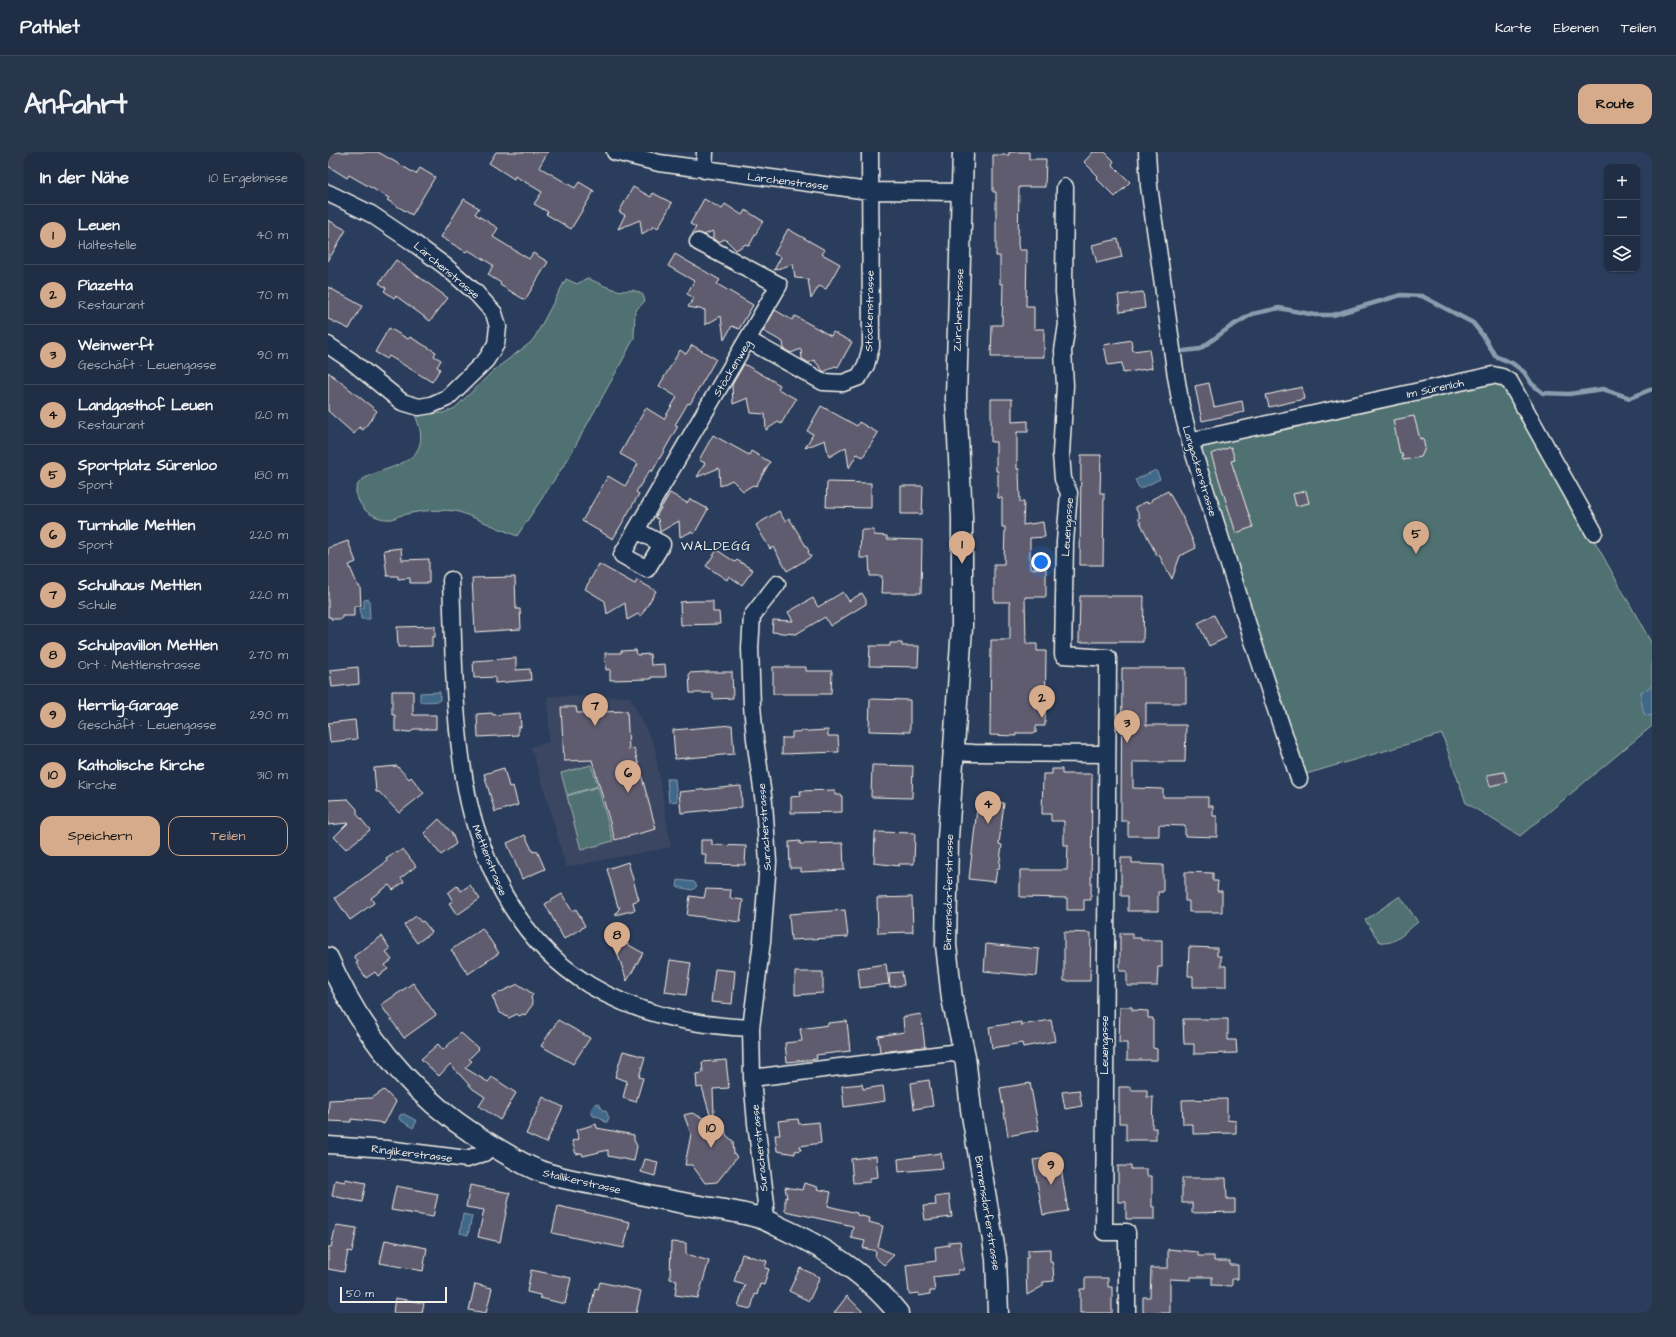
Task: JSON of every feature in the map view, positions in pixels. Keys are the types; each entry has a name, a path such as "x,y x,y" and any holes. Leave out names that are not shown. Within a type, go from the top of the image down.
{"main road":[{"name":"Zürcherstrasse","path":"961,468 956,416 956,390 963,152"},
{"name":"Birmensdorferstrasse","path":"961,468 962,627 953,752 946,886 946,945 952,999 965,1056 971,1109 996,1258 998,1313"},
{"name":"Stallikerstrasse","path":"328,958 344,992 356,1012 371,1036 396,1067 444,1112 492,1146 551,1175 668,1200 733,1211 761,1218 806,1239 842,1260 868,1280 898,1313"}],"street":[{"name":"Lärchenstrasse","path":"615,152 659,163 704,170 869,191 963,192"},
{"path":"704,170 705,152"},
{"path":"869,191 870,152"},
{"name":"Langackerstrasse","path":"1148,152 1149,186 1181,406 1190,441 1253,641 1299,779"},
{"name":"Leuengasse","path":"1065,187 1064,292 1067,324 1063,351 1065,385 1062,454 1063,479 1069,493 1065,542 1063,655 1108,658 1104,1232 1127,1232 1126,1313"},
{"name":"Stöckenstrasse","path":"748,340 823,382 843,383 859,378 866,366 871,347 869,191"},
{"name":"Lärchenstrasse","path":"328,193 365,211 411,241 445,266 476,293 494,313 498,327 496,344 486,360 447,398 431,405 419,407 402,402 328,344"},
{"name":"Stöckenweg","path":"636,530 779,285 698,242"},
{"name":"Im Sürenloh","path":"1190,441 1493,375 1502,377 1510,382 1594,532"},
{"name":"Mettlenstrasse","path":"451,580 458,718 464,776 469,804 476,831 491,869 506,899 528,932 555,960 588,986 624,1004 664,1016 722,1027 751,1028"},
{"name":"Suracherstrasse","path":"761,1218 766,1204 752,1078 751,1028 763,934 768,862 764,803 752,705 750,648 752,616 777,584"},
{"path":"953,752 1107,754"},
{"path":"752,1078 951,1053 965,1056"},
{"name":"Ringlikerstrasse","path":"328,1145 387,1149 467,1159 484,1153 492,1146"}],"shaded area":[{"path":"1156,470 1160,479 1140,489 1135,480"},
{"path":"369,599 370,619 361,619 360,608 364,608 364,600"},
{"path":"1652,686 1652,715 1648,716 1644,714 1641,692"},
{"path":"440,692 440,701 420,702 420,693"},
{"path":"548,696 630,697 654,745 671,847 566,867 531,747 549,742"},
{"path":"667,779 675,779 677,801 669,802"},
{"path":"678,880 694,882 697,886 693,890 677,887"},
{"path":"596,1103 606,1111 609,1118 607,1122 600,1117 593,1116 591,1109"},
{"path":"404,1114 417,1121 413,1128 399,1119 400,1115"},
{"path":"463,1214 472,1216 468,1235 460,1233"}],"green space":[{"path":"587,278 613,289 639,292 643,295 645,301 635,311 634,338 620,365 568,459 517,536 455,511 424,511 388,519 373,516 364,509 358,500 356,493 359,483 368,476 395,466 408,459 418,450 421,435 415,415 443,413 455,408 494,370 530,343 535,337 566,279 577,284"},
{"path":"1495,379 1507,384 1652,644 1652,726 1520,836 1466,803 1442,734 1303,775 1201,457 1202,449 1207,444"},
{"path":"591,765 598,786 567,795 561,773"},
{"path":"598,787 613,841 581,850 567,796"},
{"path":"1400,896 1418,922 1394,940 1384,943 1379,941 1365,920"}],"building":[{"path":"328,152 378,152 416,174 420,168 435,177 412,215 387,200 389,198 349,175 347,178 328,166"},
{"path":"496,152 548,152 539,167 575,188 579,182 594,191 571,229 546,214 548,212 534,204 542,192 515,176 514,179 489,163"},
{"path":"1009,152 1029,152 1029,159 1046,159 1045,187 1019,187 1018,244 1019,250 1027,250 1026,306 1034,306 1034,329 1044,329 1044,357 991,357 992,325 1002,325 1003,284 1000,284 1000,256 996,256 996,192 993,192 993,155 1009,155"},
{"path":"1093,152 1105,152 1114,161 1112,164 1130,182 1115,197 1096,178 1098,176 1084,162"},
{"path":"633,187 651,197 653,193 672,203 658,228 655,226 642,234 640,220 618,229 625,215 619,212"},
{"path":"464,199 479,208 475,214 498,228 493,237 529,259 533,253 548,262 525,300 500,285 501,283 488,275 493,265 468,250 466,252 441,237"},
{"path":"704,199 722,209 725,204 742,215 745,210 763,221 749,246 746,244 736,250 725,239 719,242 713,239 713,231 704,235 698,233 692,235 696,227 690,224"},
{"path":"328,220 346,230 328,261"},
{"path":"788,229 825,250 822,254 840,264 826,289 819,286 811,299 808,279 795,278 793,264 774,270 781,257 774,254"},
{"path":"1118,239 1122,257 1097,263 1092,245"},
{"path":"675,254 720,280 717,284 753,305 739,329 732,326 724,340 721,316 705,325 705,310 688,307 694,298 687,294 694,281 668,266"},
{"path":"396,260 448,298 430,321 396,296 394,298 384,291 386,288 379,283"},
{"path":"328,287 362,306 349,329 328,319"},
{"path":"1143,292 1145,308 1120,312 1118,295"},
{"path":"775,310 792,320 795,316 831,336 833,332 852,342 838,367 835,366 824,372 814,360 809,363 802,359 801,349 791,353 784,349 783,342 763,331"},
{"path":"389,328 408,339 410,337 436,352 434,356 441,360 437,367 440,369 432,382 389,356 387,359 375,352"},
{"path":"1131,340 1133,351 1149,349 1152,368 1123,373 1122,363 1108,365 1104,345"},
{"path":"692,345 716,359 690,404 688,403 675,425 678,426 652,472 650,470 636,492 639,494 613,539 582,521 608,476 625,486 638,464 620,454 646,408 664,419 677,397 659,386 680,350 686,354"},
{"path":"744,364 780,385 778,389 796,399 781,424 778,422 766,430 765,414 751,413 748,398 733,404 732,385"},
{"path":"328,372 377,411 363,430 359,427 354,434 328,411"},
{"path":"1209,383 1214,407 1242,401 1244,412 1202,421 1195,386"},
{"path":"1302,387 1304,399 1269,407 1266,395"},
{"path":"991,399 1012,399 1012,422 1028,421 1028,432 1017,432 1017,469 1019,469 1020,502 1024,502 1023,525 1043,522 1045,537 1030,538 1030,569 1046,568 1046,597 1025,597 1026,644 1037,644 1037,651 1046,651 1045,726 1036,726 1036,733 1016,733 1016,736 990,735 991,640 1010,640 1010,602 994,602 994,564 1004,564 1005,527 1002,527 1002,498 998,498 996,442 991,442"},
{"path":"821,406 857,426 859,422 878,433 863,457 857,454 849,468 846,447 829,457 825,440 805,448 813,434 807,431"},
{"path":"1414,416 1420,439 1423,438 1425,448 1421,457 1403,460 1402,454 1400,454 1393,420"},
{"path":"713,435 749,455 751,451 770,462 756,486 753,485 743,491 732,480 720,486 719,468 697,477 705,463 699,460"},
{"path":"1231,447 1235,460 1231,461 1253,527 1236,533 1211,454"},
{"path":"1081,455 1101,455 1100,493 1104,493 1103,565 1080,565"},
{"path":"827,482 871,483 871,508 826,507"},
{"path":"901,486 923,486 922,514 901,514"},
{"path":"1168,491 1182,516 1196,548 1180,556 1172,579 1159,555 1157,556 1138,518 1140,517 1135,507 1146,502 1150,503 1152,499"},
{"path":"1306,491 1309,503 1296,506 1293,494"},
{"path":"670,493 687,503 690,499 708,509 694,534 691,532 680,537 679,521 660,532 658,519 655,518"},
{"path":"779,511 785,521 789,518 809,551 808,552 811,557 787,571 773,547 770,549 756,525"},
{"path":"861,530 874,530 874,535 887,536 887,539 922,540 921,593 881,593 882,576 870,576 869,558 860,558"},
{"path":"348,541 356,562 349,565 358,586 360,586 361,606 354,606 354,616 342,616 342,619 331,619 331,617 328,617 328,548"},
{"path":"401,548 402,560 429,559 429,583 410,583 410,578 398,579 398,576 387,576 384,550"},
{"path":"717,550 735,562 737,560 753,570 742,585 729,576 727,580 706,566"},
{"path":"599,564 635,584 637,580 656,591 641,616 638,614 627,620 625,603 607,614 605,601 585,589"},
{"path":"515,577 516,609 520,609 521,629 475,632 472,578"},
{"path":"843,592 849,601 862,593 866,600 866,604 830,626 825,617 796,634 772,632 773,620 793,621 788,612 813,598 818,607"},
{"path":"1080,596 1144,596 1143,642 1079,642"},
{"path":"713,601 713,612 719,612 720,624 681,625 680,602"},
{"path":"1214,615 1226,638 1209,646 1198,623"},
{"path":"435,626 435,637 432,637 432,646 398,647 397,627"},
{"path":"890,643 902,643 902,646 919,646 918,667 869,666 870,646 890,646"},
{"path":"636,650 637,655 650,654 651,665 665,664 666,677 610,680 610,669 606,670 605,653 621,653 621,651"},
{"path":"516,658 516,670 530,669 531,680 495,683 495,677 474,678 473,661"},
{"path":"358,667 359,684 332,687 330,670"},
{"path":"773,667 806,667 806,671 832,671 831,694 773,694"},
{"path":"1122,668 1186,668 1186,703 1146,703 1146,725 1186,725 1185,762 1133,762 1133,788 1163,789 1163,797 1208,797 1208,806 1213,806 1213,816 1217,816 1217,837 1185,836 1185,826 1159,825 1159,836 1128,836 1128,821 1121,821"},
{"path":"732,672 733,698 713,699 713,693 690,693 689,673"},
{"path":"392,691 413,691 413,715 436,715 436,729 414,729 411,732 395,731 395,715 392,715"},
{"path":"870,699 910,700 910,732 869,731"},
{"path":"561,707 576,707 577,713 627,711 629,750 634,748 656,829 615,840 592,760 564,761"},
{"path":"492,713 493,715 520,713 521,727 518,727 518,735 478,737 477,714"},
{"path":"355,720 357,739 330,742 328,723"},
{"path":"732,725 734,754 675,759 673,730"},
{"path":"828,730 828,736 838,736 839,752 782,754 782,738 792,738 792,732"},
{"path":"872,765 913,766 912,798 871,797"},
{"path":"397,766 409,779 411,777 424,793 399,813 379,792 376,792 374,768"},
{"path":"504,768 509,787 513,786 518,805 495,812 484,774"},
{"path":"1052,769 1062,769 1062,774 1092,774 1091,900 1084,900 1084,910 1067,910 1067,898 1020,897 1020,870 1067,870 1068,845 1064,845 1064,821 1051,821 1051,814 1042,814 1043,774 1052,774"},
{"path":"1504,772 1507,782 1490,786 1487,775"},
{"path":"741,786 742,807 681,813 679,792"},
{"path":"835,790 835,795 842,795 842,812 791,813 791,797 801,796 800,791"},
{"path":"348,799 357,809 357,814 370,830 346,849 334,837 348,823 328,825 328,800"},
{"path":"978,800 1004,803 999,844 1002,845 999,869 997,869 995,882 969,879"},
{"path":"439,819 452,833 456,844 441,855 424,833"},
{"path":"875,832 915,833 914,864 899,864 899,866 874,863"},
{"path":"525,835 533,852 537,851 545,869 522,879 507,843"},
{"path":"701,840 712,840 712,845 746,846 745,865 705,864 706,854 701,854"},
{"path":"800,841 800,844 843,843 844,870 801,872 801,868 790,868 789,842"},
{"path":"403,849 416,866 401,878 404,882 393,890 389,885 371,898 374,903 350,920 335,898 382,865 387,861 386,859"},
{"path":"1121,858 1132,858 1132,863 1163,865 1163,892 1158,892 1158,911 1128,911 1128,896 1121,896"},
{"path":"628,862 639,900 633,902 635,910 615,915 620,907 618,907 607,869"},
{"path":"1185,872 1213,873 1213,881 1218,881 1217,891 1222,891 1222,912 1189,912 1189,901 1185,901"},
{"path":"470,885 480,899 457,915 449,903 453,901 448,893 457,886 461,891"},
{"path":"706,889 731,890 730,898 743,900 740,922 687,915 690,896 704,898"},
{"path":"562,894 572,911 576,909 585,926 564,939 545,904"},
{"path":"912,897 913,932 878,933 877,898"},
{"path":"845,910 848,937 791,940 789,914"},
{"path":"416,916 421,922 423,921 432,932 417,943 404,925"},
{"path":"482,928 499,953 468,974 451,950"},
{"path":"1064,932 1091,933 1090,981 1064,981"},
{"path":"1120,933 1132,933 1132,938 1141,938 1141,940 1162,940 1162,967 1158,967 1157,986 1127,986 1127,971 1120,971"},
{"path":"611,935 643,953 627,981"},
{"path":"382,936 390,949 386,952 392,960 385,965 388,969 378,976 375,972 366,978 356,963 358,962 354,956"},
{"path":"986,944 1039,949 1037,976 984,971"},
{"path":"1189,947 1217,948 1217,956 1221,956 1221,966 1226,966 1226,987 1193,987 1193,976 1188,976"},
{"path":"670,960 691,963 686,995 665,992"},
{"path":"886,964 889,984 860,988 858,968"},
{"path":"715,969 735,971 732,1004 711,1002"},
{"path":"795,972 823,972 823,993 795,995"},
{"path":"902,972 904,985 890,987 889,973"},
{"path":"413,983 436,1015 404,1038 381,1005"},
{"path":"518,984 533,994 531,998 533,1004 525,1015 523,1014 519,1016 517,1014 509,1018 499,1012 492,996"},
{"path":"1120,1007 1132,1007 1132,1010 1148,1011 1148,1018 1153,1018 1153,1048 1157,1049 1157,1060 1127,1060 1127,1043 1119,1043"},
{"path":"921,1014 925,1047 880,1052 878,1036 904,1032 903,1017"},
{"path":"1183,1019 1228,1019 1228,1040 1236,1040 1237,1053 1194,1054 1194,1044 1184,1044"},
{"path":"558,1020 590,1038 573,1064 541,1046"},
{"path":"1051,1020 1055,1041 1023,1047 1022,1043 992,1048 989,1027 1021,1022 1021,1025"},
{"path":"847,1021 850,1051 816,1055 817,1059 787,1062 785,1043 802,1041 800,1029 828,1025 828,1023"},
{"path":"461,1033 479,1049 469,1059 472,1061 465,1068 488,1082 492,1077 516,1093 500,1120 479,1106 485,1097 473,1089 450,1064 439,1076 421,1059 438,1044 443,1050"},
{"path":"623,1051 645,1057 639,1077 643,1078 636,1102 623,1098 627,1081 615,1077"},
{"path":"726,1060 729,1088 713,1089 714,1114 712,1114 725,1125 726,1135 733,1141 734,1154 737,1157 717,1182 705,1183 692,1165 685,1165 691,1134 684,1115 692,1113 712,1122 702,1087 697,1088 696,1074 703,1073 702,1062"},
{"path":"929,1080 933,1106 914,1109 911,1083"},
{"path":"1030,1083 1039,1130 1008,1136 1000,1088"},
{"path":"862,1084 863,1089 883,1086 885,1101 844,1107 842,1086"},
{"path":"1119,1087 1131,1087 1131,1090 1147,1090 1147,1097 1153,1097 1152,1128 1156,1128 1156,1140 1126,1140 1126,1123 1119,1123"},
{"path":"384,1090 396,1102 384,1124 351,1119 351,1122 328,1121 329,1100 372,1098"},
{"path":"1079,1090 1082,1106 1065,1109 1062,1092"},
{"path":"543,1097 563,1107 546,1143 526,1134"},
{"path":"1227,1099 1227,1120 1236,1121 1236,1133 1193,1134 1193,1124 1183,1124 1182,1100"},
{"path":"798,1119 799,1124 819,1122 821,1143 800,1146 801,1150 795,1151 795,1154 777,1151 775,1135 780,1135 778,1121"},
{"path":"596,1124 597,1128 634,1135 634,1140 637,1146 634,1161 608,1156 608,1150 583,1156 582,1153 576,1154 572,1141 579,1139 576,1130"},
{"path":"941,1153 943,1168 899,1172 898,1159"},
{"path":"876,1156 878,1177 870,1178 870,1182 853,1183 851,1159"},
{"path":"1059,1156 1068,1211 1043,1215 1033,1160"},
{"path":"645,1159 658,1162 655,1176 641,1172"},
{"path":"1118,1166 1131,1166 1131,1169 1147,1169 1147,1176 1152,1176 1152,1207 1155,1207 1155,1219 1126,1219 1126,1202 1118,1202"},
{"path":"1182,1178 1226,1178 1227,1199 1235,1199 1235,1212 1192,1213 1192,1203 1182,1203"},
{"path":"345,1179 366,1183 362,1202 332,1196 335,1180 345,1182"},
{"path":"804,1183 818,1187 817,1189 831,1192 828,1206 857,1213 857,1215 870,1218 869,1222 883,1226 878,1247 894,1255 884,1265 875,1257 876,1251 863,1248 865,1241 851,1238 853,1226 785,1211 785,1197 787,1198 785,1187 802,1190"},
{"path":"470,1185 510,1193 500,1242 478,1237 484,1210 466,1207"},
{"path":"396,1186 438,1194 433,1217 391,1210"},
{"path":"949,1195 952,1217 925,1220 923,1206 936,1205 935,1197"},
{"path":"558,1206 630,1222 624,1248 552,1233"},
{"path":"336,1225 357,1228 352,1252 348,1251 344,1272 328,1269 328,1247 331,1247"},
{"path":"385,1240 427,1248 423,1271 380,1263"},
{"path":"960,1241 964,1270 958,1270 958,1274 933,1277 935,1291 930,1291 930,1294 919,1296 919,1293 909,1294 906,1265 936,1261 935,1247 949,1245 949,1242"},
{"path":"671,1242 686,1243 686,1254 709,1261 698,1298 675,1295 677,1280 670,1279"},
{"path":"1050,1249 1050,1262 1052,1262 1053,1266 1054,1281 1043,1282 1043,1286 1027,1295 1026,1258 1028,1258 1028,1250"},
{"path":"1168,1249 1198,1252 1198,1256 1214,1256 1214,1261 1230,1261 1230,1265 1238,1265 1238,1279 1232,1279 1232,1286 1212,1285 1212,1277 1191,1277 1191,1280 1170,1279 1170,1313 1143,1313 1143,1297 1150,1297 1151,1268 1168,1268"},
{"path":"742,1254 767,1261 765,1268 769,1269 764,1285 760,1284 757,1295 755,1294 751,1309 738,1306 745,1285 734,1282"},
{"path":"800,1268 820,1277 809,1301 789,1291"},
{"path":"531,1270 571,1278 565,1304 540,1298 540,1295 527,1292"},
{"path":"1085,1278 1108,1278 1108,1287 1112,1287 1112,1313 1080,1313 1080,1289 1085,1289"},
{"path":"600,1282 641,1291 636,1313 590,1313 595,1288 598,1289"},
{"path":"475,1284 492,1288 486,1313 469,1310"},
{"path":"847,1296 864,1313 834,1313"},
{"path":"395,1298 424,1303 422,1313 393,1313"}],"waterway":[{"path":"1184,351 1200,349 1230,327 1252,314 1279,308 1315,315 1333,315 1401,295 1422,296 1473,323 1484,337 1495,356 1512,363 1524,372 1532,384 1543,393 1569,394 1603,389 1630,398 1652,389"}],"place":[{"name":"Sportplatz Sürenloo","path":"1416,554"},
{"name":"Leuen","path":"962,564"},
{"name":"Piazetta","path":"1042,718"},
{"name":"Schulhaus Mettlen","path":"595,726"},
{"name":"Weinwerft","path":"1127,743"},
{"name":"Turnhalle Mettlen","path":"628,793"},
{"name":"Landgasthof Leuen","path":"988,824"},
{"name":"Schulpavillon Mettlen","path":"617,955"},
{"name":"Katholische Kirche","path":"711,1148"},
{"name":"Herrlig-Garage","path":"1051,1185"}],"district":[{"name":"WALDEGG","path":"716,545"}]}
